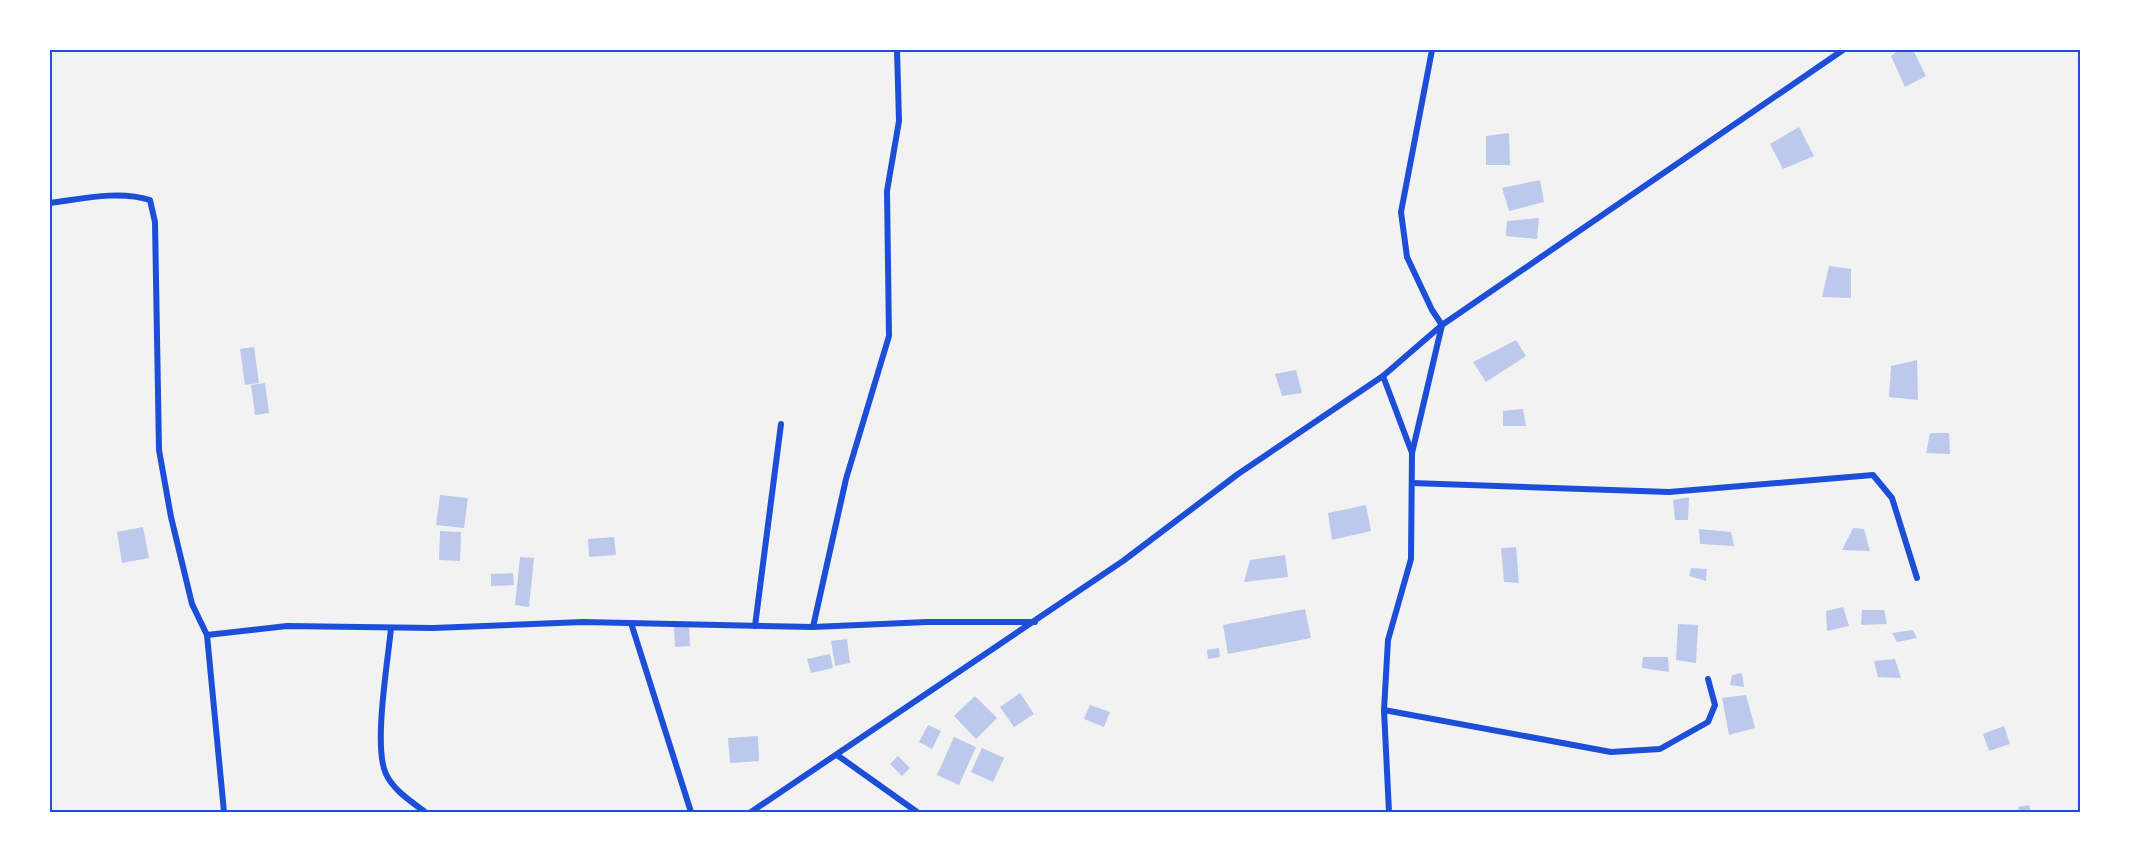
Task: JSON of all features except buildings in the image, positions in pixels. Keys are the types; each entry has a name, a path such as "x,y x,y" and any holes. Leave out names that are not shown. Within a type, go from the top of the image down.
{"street":[{"path":"813,627 846,479 889,336 887,191 899,121 897,50"},
{"path":"1389,813 1384,710 1388,640 1411,559 1413,453 1442,325 1432,310 1407,257 1401,213 1432,50"},
{"path":"751,813 1123,561 1238,474 1383,376 1442,325 1843,50"},
{"path":"50,203 115,196 141,197 150,200 155,222 159,450 171,517 192,604 207,634 224,813"},
{"path":"1383,376 1413,453"},
{"path":"755,626 781,424"},
{"path":"1412,483 1669,492 1873,475 1892,498 1917,579"},
{"path":"207,634 287,626 434,628 543,623 631,623 813,627 927,622 1035,622"},
{"path":"631,623 691,813"},
{"path":"391,627 380,747 385,773 396,789 425,813"},
{"path":"1384,710 1611,752 1660,749 1708,722 1715,705 1708,679"},
{"path":"837,755 917,813"}]}
